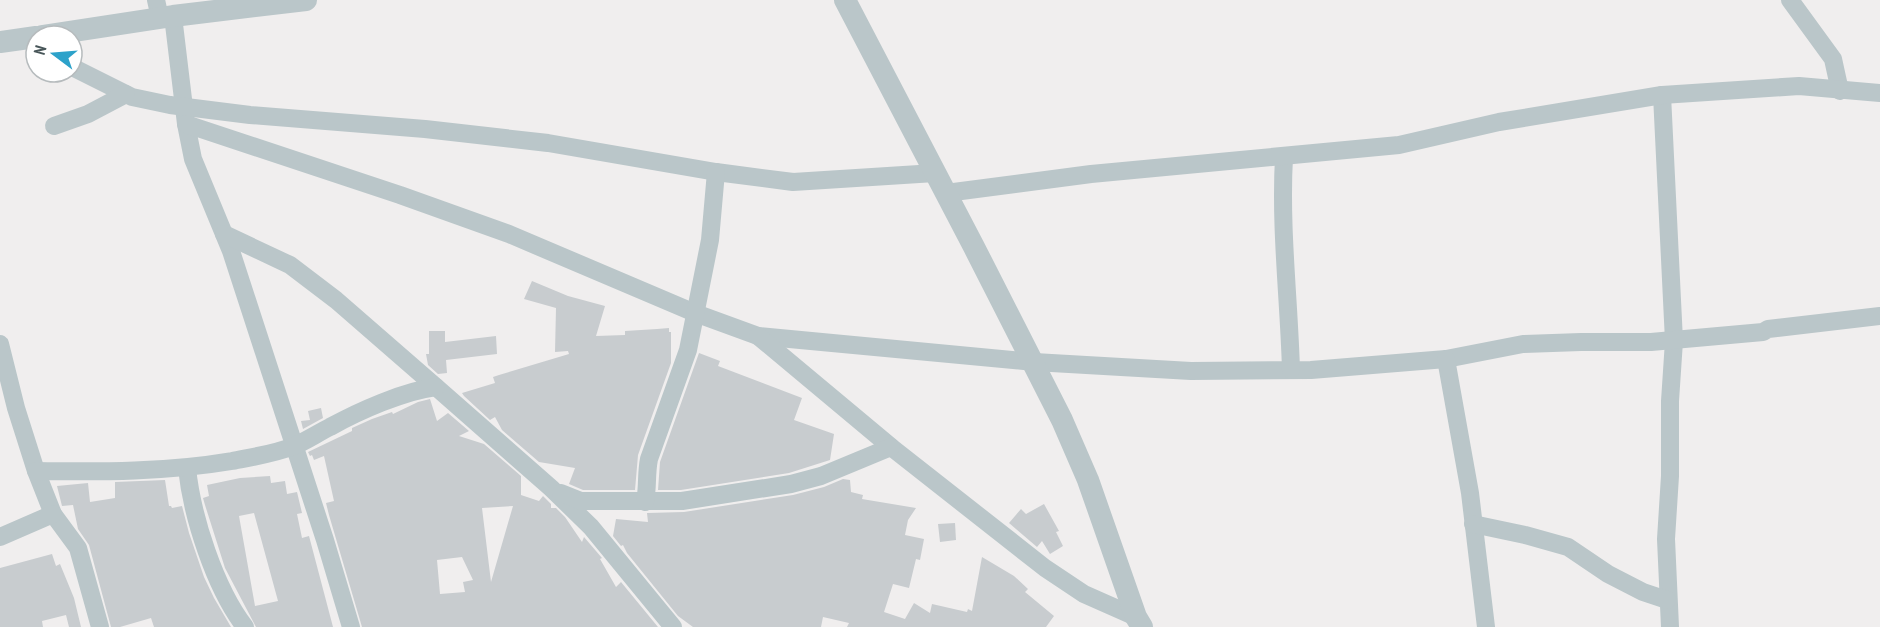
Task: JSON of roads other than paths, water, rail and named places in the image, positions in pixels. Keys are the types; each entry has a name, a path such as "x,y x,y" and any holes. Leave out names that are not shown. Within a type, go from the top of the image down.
{"street":[{"path":"84,28 163,12 306,0"},
{"path":"844,0 1034,362 1088,480 1139,622"},
{"path":"1790,0 1833,59 1840,91"},
{"path":"163,12 193,159 231,251 351,627"},
{"path":"84,73 126,94 170,105 185,115 510,234 695,313 758,336 1034,362 1191,371 1291,370 1446,359 1523,344 1674,341 1880,316"},
{"path":"945,193 1091,174 1399,145 1499,122 1662,95 1799,86 1880,93"},
{"path":"54,126 88,114 126,94"},
{"path":"1662,95 1674,341 1666,540 1670,627"},
{"path":"185,115 250,115 425,129 548,143 716,172 793,182 935,173"},
{"path":"1284,157 1283,225 1291,370"},
{"path":"645,502 649,459 688,350 710,240 716,172"},
{"path":"224,234 290,265 336,300 436,387 551,488 591,527 673,627"},
{"path":"758,336 891,447 1074,588 1139,622"},
{"path":"0,344 16,408 36,471 53,514 78,548 100,627"},
{"path":"1446,359 1470,493 1486,627"},
{"path":"36,471 98,472 187,468 261,456 294,446 332,425 397,398 421,389 436,387"},
{"path":"551,488 581,501 682,501 791,484 821,476 891,447"},
{"path":"187,468 198,522 213,564 232,610 245,627"},
{"path":"0,537 53,514"},
{"path":"1473,524 1568,547 1608,574 1643,592 1667,600"}]}
